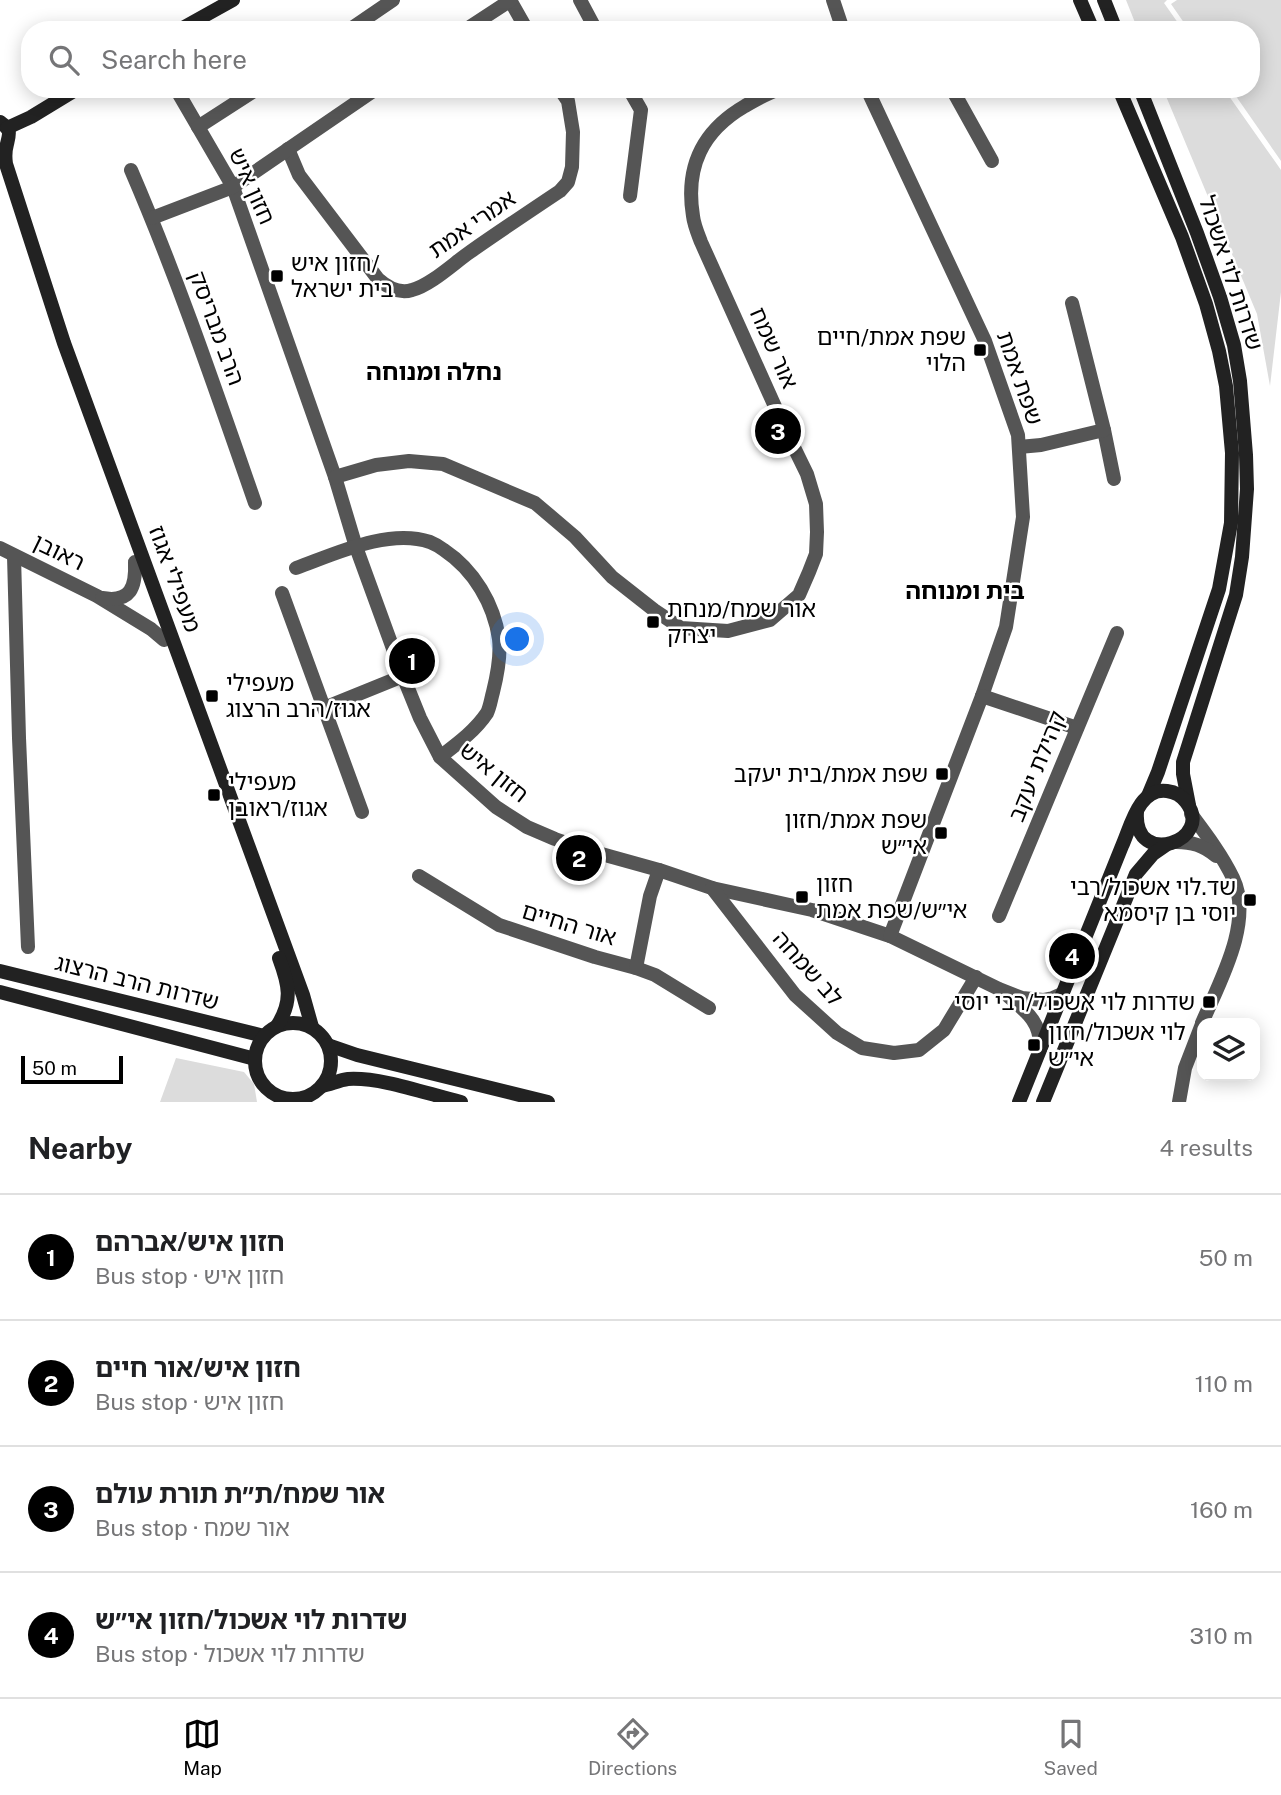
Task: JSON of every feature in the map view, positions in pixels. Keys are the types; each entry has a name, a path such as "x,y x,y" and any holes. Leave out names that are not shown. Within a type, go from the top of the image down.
{"main road":[{"path":"195,21 233,0"},
{"path":"1080,0 1089,21"},
{"path":"1104,0 1112,21"},
{"path":"4,125 31,117 62,98"},
{"name":"שדרות לוי אשכול","path":"1123,98 1182,237 1206,304 1226,386 1232,453 1231,523 1219,589 1148,796"},
{"name":"שדרות לוי אשכול","path":"1144,98 1197,233 1234,345 1247,455 1247,489 1238,582 1223,640 1184,762 1183,774 1190,810"},
{"name":"מעפילי אגוז","path":"4,125 9,136 3,146 9,173 64,343 312,1027"},
{"name":"מעפילי אגוז","path":"0,176 55,346 288,985 288,1004 277,1026"},
{"path":"1019,1102 1141,803 1155,792 1170,791 1178,794 1190,810 1190,828 1182,839 1153,855 1136,874 1043,1102"},
{"path":"1138,811 1139,828 1143,835 1150,841 1171,844"},
{"name":"שדרות הרב הרצוג","path":"0,971 264,1036"},
{"path":"0,992 255,1059"},
{"path":"260,1080 277,1096 299,1100 312,1094 322,1086 329,1074 331,1059 328,1045 312,1027 294,1023 277,1026 264,1036 255,1059 264,1102"},
{"path":"328,1045 357,1055 548,1102"},
{"path":"322,1086 345,1079 361,1079 461,1102"}],"street":[{"path":"362,21 393,0"},
{"path":"479,21 511,0 522,21"},
{"path":"580,0 591,21"},
{"path":"833,0 840,21"},
{"name":"חזון איש","path":"181,98 233,187 335,477 356,547 403,676 440,757 496,807 527,827 555,839 712,888 812,910 890,936 976,976 999,989 1032,1018 1041,1036 1040,1048"},
{"path":"198,127 243,98"},
{"path":"152,218 233,187 363,98"},
{"name":"אמרי אמת","path":"288,149 299,175 378,279 395,290 412,290 424,285 560,191 568,182 572,167 573,132 566,98"},
{"path":"630,196 641,110 634,98"},
{"name":"אור שמח","path":"335,477 376,465 409,461 443,464 487,481 535,503 575,537 612,577 681,628 728,631 770,620 799,595 816,554 816,504 807,474 701,242 693,217 693,176 698,154 707,138 723,120 760,98"},
{"name":"שפת אמת","path":"871,98 985,341 1018,435 1023,517 1006,627 890,936"},
{"path":"958,98 992,161"},
{"name":"הרב מבריסק","path":"131,170 181,294 255,503"},
{"path":"1072,303 1114,479"},
{"path":"1019,447 1041,445 1104,430"},
{"path":"296,568 390,538 416,539 432,542 459,560 478,583 492,611 499,640 497,678 488,710 476,728 440,757"},
{"name":"ראובן","path":"0,548 97,596 164,640"},
{"path":"14,556 28,947"},
{"name":"ראובן","path":"97,596 113,599 126,596 134,585 135,562"},
{"path":"282,593 362,812"},
{"name":"קהילת יעקב","path":"999,916 1117,633"},
{"path":"324,708 403,676"},
{"path":"982,696 1077,728"},
{"path":"1190,810 1234,879 1240,911 1225,968 1204,1018"},
{"path":"1171,844 1190,842 1200,845 1225,864"},
{"path":"636,968 650,896 659,870"},
{"name":"אור החיים","path":"419,876 499,925 654,975 709,1007"},
{"name":"לב שמחה","path":"712,888 795,995 837,1033 862,1048 894,1053 919,1050 944,1030 976,976"},
{"name":"חזון איש","path":"999,989 1031,1000 1062,995"},
{"path":"1179,1102 1185,1068 1197,1036"}],"shaded area":[{"path":"1126,0 1167,0 1164,3 1177,21 1134,21"},
{"path":"1177,0 1281,0 1281,161 1237,98 1260,98 1260,21 1183,21 1171,4"},
{"path":"1167,98 1230,98 1281,170 1281,292 1270,386 1257,314"},
{"path":"176,1058 244,1072 254,1084 257,1102 160,1102"}],"place":[{"name":"חזון איש/ בית ישראל","path":"277,276"},
{"name":"שפת אמת/חיים הלוי","path":"980,350"},
{"name":"אור שמח/ת״ת תורת עולם","path":"778,431"},
{"name":"אור שמח/מנחת יצחק","path":"653,622"},
{"name":"חזון איש/אברהם","path":"412,661"},
{"name":"מעפילי אגוז/הרב הרצוג","path":"212,696"},
{"name":"שפת אמת/בית יעקב","path":"942,774"},
{"name":"מעפילי אגוז/ראובן","path":"214,795"},
{"name":"שפת אמת/חזון אי״ש","path":"941,833"},
{"name":"חזון איש/אור חיים","path":"579,858"},
{"name":"חזון אי״ש/שפת אמת","path":"802,897"},
{"name":"שד.לוי אשכול/רבי יוסי בן קיסמא","path":"1250,900"},
{"name":"שדרות לוי אשכול/חזון אי״ש","path":"1072,956"},
{"name":"שדרות לוי אשכול/רבי יוסי","path":"1209,1002"},
{"name":"לוי אשכול/חזון אי״ש","path":"1034,1045"}],"district":[{"name":"נחלה ומנוחה","path":"434,372"},
{"name":"בית ומנוחה","path":"965,591"}]}
